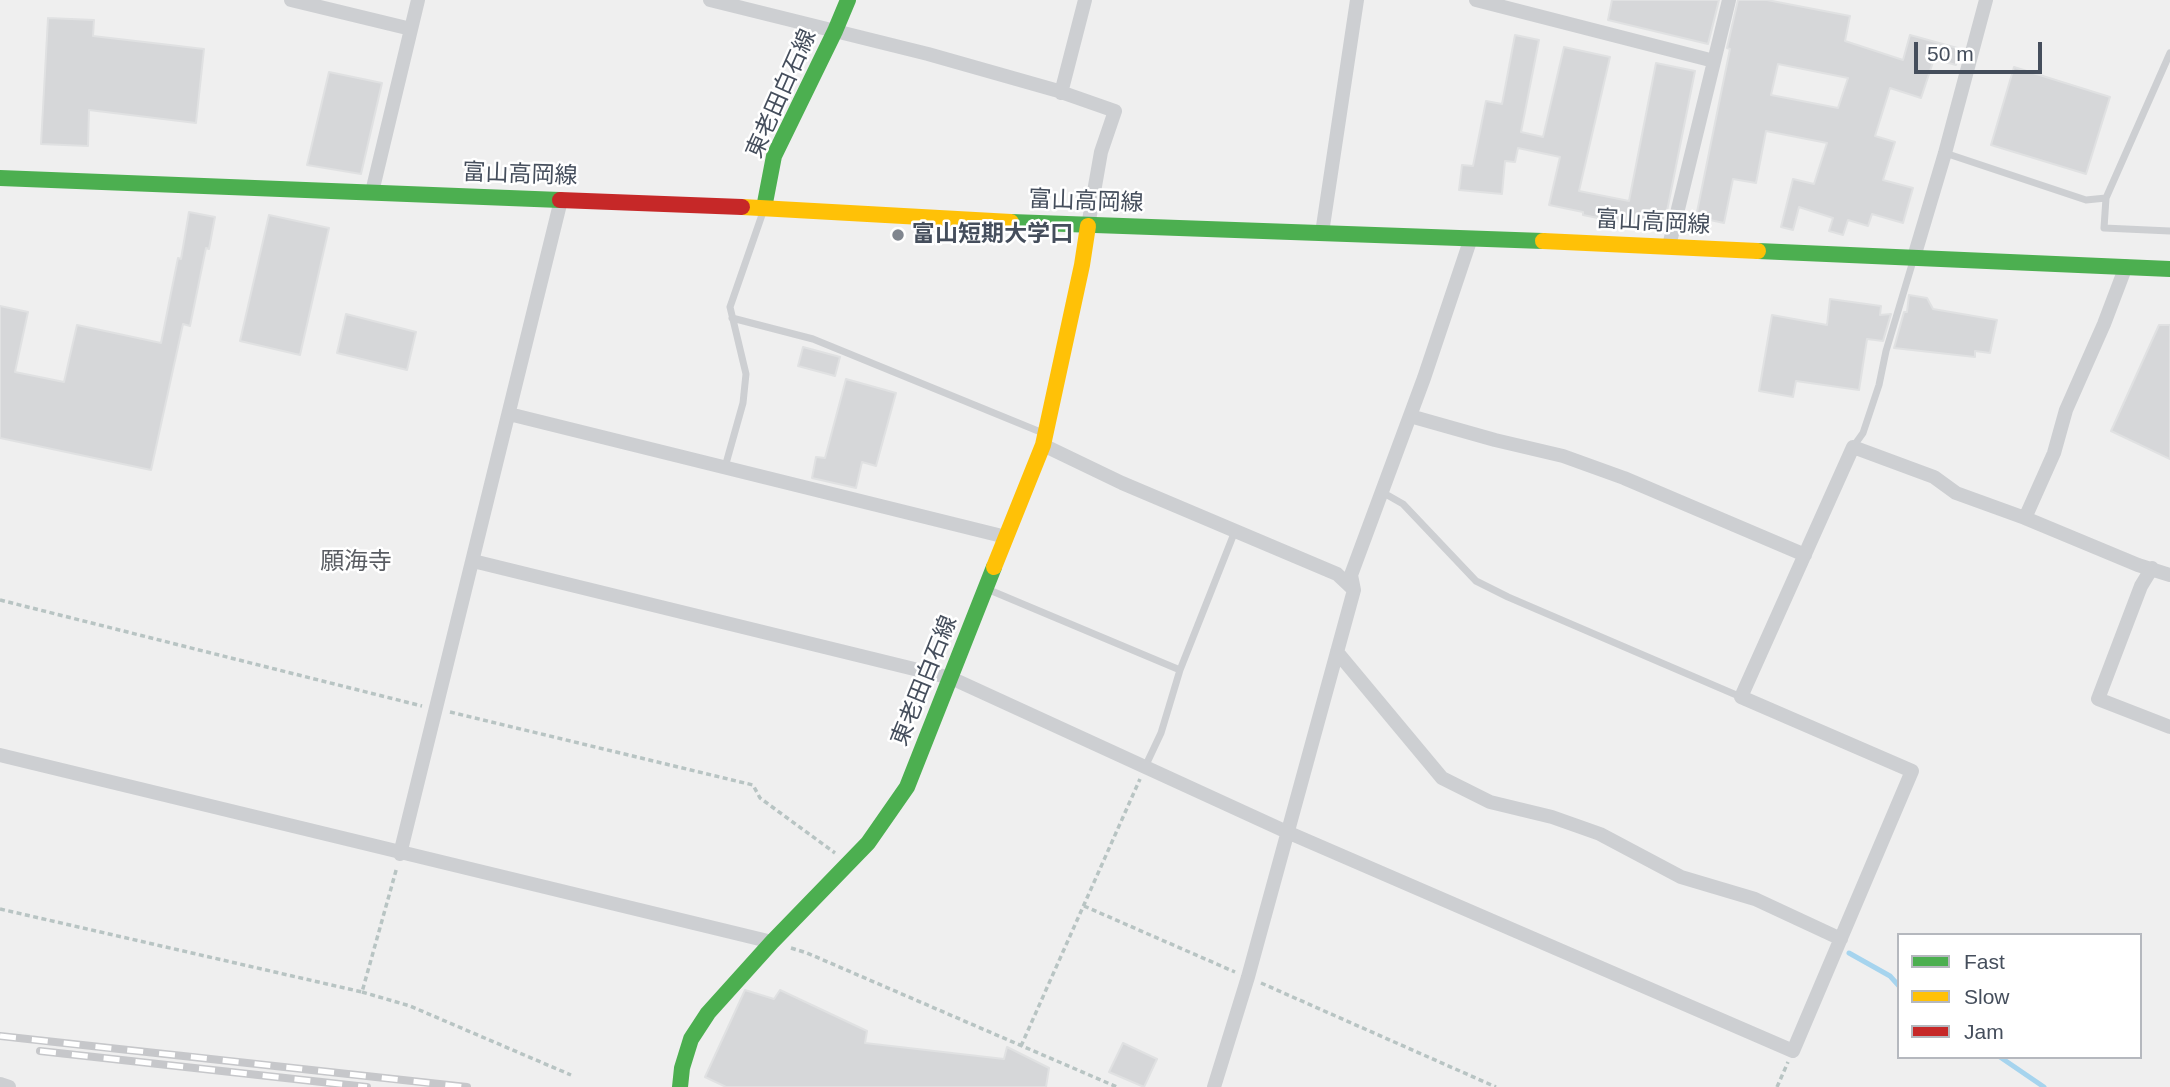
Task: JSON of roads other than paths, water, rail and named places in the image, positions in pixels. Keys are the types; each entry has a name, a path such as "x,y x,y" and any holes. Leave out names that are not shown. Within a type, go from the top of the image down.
{"main road":[{"name":"東老田白石線","path":"764,208 774,156 848,0"},
{"name":"富山高岡線","path":"0,178 764,208 1088,226 1669,246 2170,270"},
{"name":"東老田白石線","path":"680,1087 682,1068 691,1039 708,1013 868,843 907,787 1044,439 1088,226"}],"street":[{"path":"291,0 411,29"},
{"path":"372,192 418,0"},
{"path":"709,0 928,54 1115,111 1101,152 1088,226"},
{"path":"1062,93 1085,0"},
{"path":"1322,233 1357,0"},
{"path":"1476,0 1714,61"},
{"path":"1669,246 1729,0"},
{"path":"1914,257 1986,0"},
{"path":"400,854 561,200"},
{"path":"1214,1087 1248,977 1354,590 1351,575 1410,416 1471,238"},
{"path":"2025,518 2054,453 2066,410 2126,266"},
{"path":"509,414 1006,537"},
{"path":"1410,416 1563,456 1624,478 1805,555"},
{"path":"1044,439 1122,483 1336,574 1354,590"},
{"path":"473,561 951,678 1287,832 1793,1051 1912,771 1741,697 1853,447 1934,477 1956,493 2025,518 2138,565 2170,575"},
{"path":"2152,568 2141,586 2098,699 2170,727"},
{"path":"1337,652 1442,778 1490,802 1552,817 1600,834 1681,877 1755,899 1841,939"},
{"path":"0,755 772,942"},
{"path":"0,1084 9,1087"}],"lane":[{"path":"2170,53 2106,198 2104,228 2170,231"},
{"path":"1945,153 2086,200 2106,198"},
{"path":"725,467 743,403 746,374 730,307 764,208"},
{"path":"1853,447 1863,433 1879,385 1886,351 1914,257"},
{"path":"732,318 813,339 1044,439"},
{"path":"1382,492 1403,504 1476,581 1741,697"},
{"path":"1145,767 1161,733 1180,670 1235,531"},
{"path":"986,589 1180,670"}],"waterway":[{"path":"1849,953 1890,976 1897,984"},
{"path":"2003,1059 2044,1087"}],"railway":[{"path":"0,1036 467,1087"},
{"path":"40,1051 367,1087"}],"place":[{"name":"富山短期大学口","path":"898,235"}],"district":[{"name":"願海寺","path":"356,562"}]}
